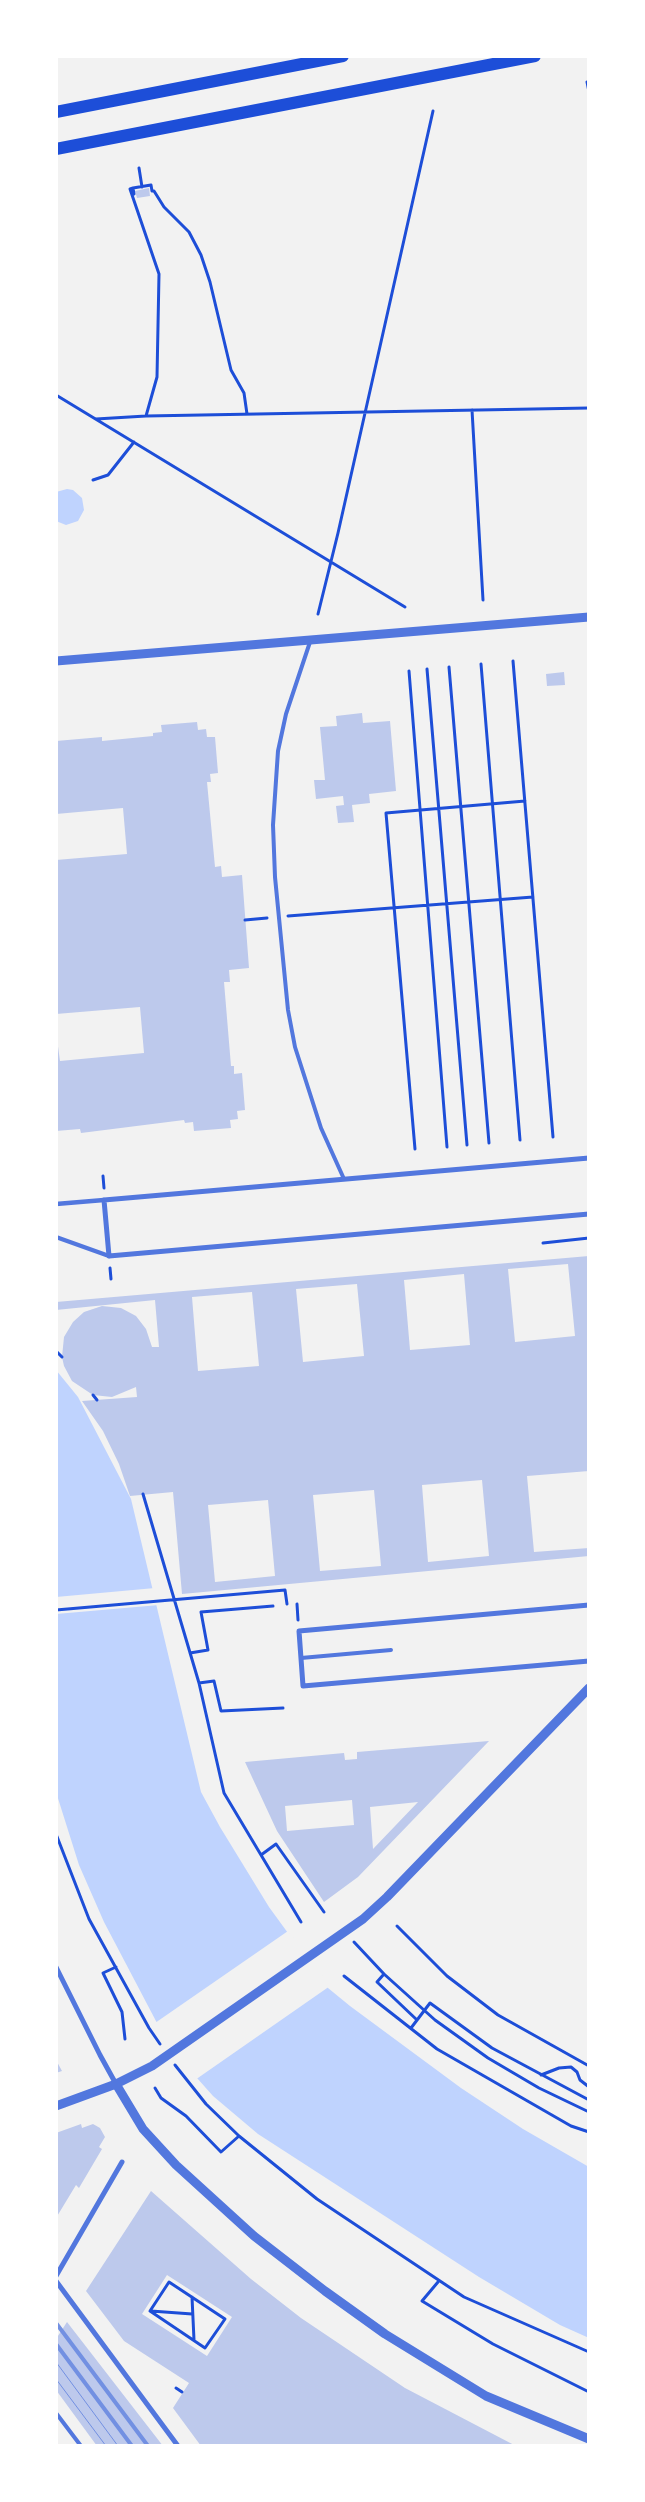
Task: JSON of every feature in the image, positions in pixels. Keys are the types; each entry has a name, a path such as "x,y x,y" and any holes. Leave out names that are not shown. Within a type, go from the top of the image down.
{"main road":[{"path":"56,112 343,56"},
{"path":"56,149 535,56"}],"street":[{"path":"56,661 589,617"},
{"path":"56,1204 589,1158"},
{"path":"104,1200 108,1256"},
{"path":"56,1237 108,1256 589,1214"},
{"path":"589,1605 299,1631 303,1686 589,1661"},
{"path":"56,2106 116,2084 152,2066 335,1940 387,1897 589,1688"},
{"path":"56,1967 97,2051 143,2129 176,2165 254,2236 326,2292 433,2365 486,2396 589,2439"},
{"path":"56,2276 122,2162"},
{"path":"56,2281 178,2446"}],"lane":[{"path":"311,640 286,714 278,751 273,826 275,877 288,1010 295,1047 321,1128 344,1179"},
{"path":"301,1658 391,1650"},
{"path":"56,2413 80,2446"}],"path":[{"path":"587,82 589,92"},
{"path":"318,614 332,562 433,111"},
{"path":"140,168 142,187"},
{"path":"133,188 151,186 152,191 154,190 164,207 189,232 201,255 210,282 231,370 244,393 246,414"},
{"path":"133,188 134,194"},
{"path":"133,188 130,189 133,199 159,274 157,376 146,416"},
{"path":"56,395 405,607"},
{"path":"96,419 146,416 589,408"},
{"path":"472,410 483,600"},
{"path":"93,480 108,475 134,442"},
{"path":"513,661 553,1137"},
{"path":"481,664 520,1140"},
{"path":"449,667 489,1143"},
{"path":"427,669 467,1145"},
{"path":"409,671 447,1147"},
{"path":"415,1149 386,813 525,801"},
{"path":"294,916 533,896"},
{"path":"246,920 263,918"},
{"path":"543,1243 589,1238"},
{"path":"56,1351 62,1357"},
{"path":"92,1395 97,1400"},
{"path":"143,1494 200,1683 224,1793 301,1922"},
{"path":"56,1610 273,1590 285,1590 287,1604"},
{"path":"190,1653 208,1650 201,1612 273,1606"},
{"path":"200,1683 214,1681 221,1711 283,1708"},
{"path":"56,1834 89,1919 149,2028 166,2051"},
{"path":"261,1855 276,1844 324,1912"},
{"path":"397,1926 447,1976 498,2015 589,2066"},
{"path":"364,1953 417,2005 488,2058 539,2088 589,2112"},
{"path":"116,1967 104,1972 122,2012 125,2039"},
{"path":"384,1974 377,1982 417,2020"},
{"path":"344,1976 437,2049 571,2126 589,2132"},
{"path":"411,2028 430,2003 492,2048 540,2076 589,2100"},
{"path":"171,2059 206,2104 239,2136 317,2199 438,2282 464,2297 589,2352"},
{"path":"540,2076 559,2068 571,2067 584,2085 589,2087"},
{"path":"155,2088 161,2098 186,2116 221,2152 239,2136"},
{"path":"169,2282 225,2319 206,2348 150,2311 169,2282"},
{"path":"438,2282 422,2301 493,2344 589,2392"},
{"path":"192,2297 194,2340"},
{"path":"150,2311 192,2314"},
{"path":"176,2388 182,2392"}],"water":[{"path":"67,489 73,490 82,498 84,510 78,521 66,525 56,521 56,492"},
{"path":"56,1370 78,1397 131,1499 201,1792 269,1907 328,1988 350,2006 461,2088 523,2129 589,2167 589,2338 560,2325 479,2277 258,2134 213,2096 197,2078 157,2023 104,1922 79,1865 56,1792"}],"pier":[{"path":"155,1588 159,1605 56,1614 56,1597"},
{"path":"288,1931 330,1986 195,2080 155,2023"}],"building":[{"path":"149,188 150,196 137,198 135,191"},
{"path":"564,672 565,685 547,686 546,674"},
{"path":"362,713 363,723 390,721 396,791 369,794 370,803 352,805 354,822 338,823 336,806 344,805 343,796 316,799 314,780 325,780 320,727 337,726 336,716"},
{"path":"197,722 198,730 206,729 207,737 215,737 218,773 210,774 211,782 207,782 215,867 221,866 222,877 242,875 249,968 229,970 230,982 224,982 231,1066 234,1066 234,1074 242,1073 245,1110 237,1111 238,1119 230,1120 231,1128 194,1131 193,1122 185,1123 184,1120 81,1133 80,1129 56,1131 56,1032 60,1061 144,1053 140,1007 56,1014 56,860 127,854 123,808 56,814 56,741 102,737 102,741 153,736 153,733 162,732 161,725"},
{"path":"589,1256 589,1471 527,1476 534,1552 589,1548 589,1556 182,1594 173,1492 130,1496 119,1464 103,1431 82,1401 137,1397 136,1387 112,1397 93,1395 72,1381 64,1366 62,1357 64,1337 73,1322 84,1312 102,1306 121,1308 136,1316 146,1329 152,1347 159,1347 155,1300 56,1310 56,1302","holes":["568,1264 575,1336 515,1342 508,1269","464,1274 470,1345 410,1350 404,1280","357,1284 364,1356 303,1362 296,1289","252,1292 259,1366 198,1371 192,1297","482,1480 489,1556 428,1562 422,1485","374,1490 381,1566 320,1571 313,1495","268,1500 275,1576 215,1582 208,1505"]},
{"path":"489,1741 358,1877 324,1902 277,1831 245,1762 344,1753 345,1760 357,1759 357,1752","holes":["352,1800 354,1825 287,1831 285,1806","418,1802 373,1849 370,1807"]},
{"path":"56,2060 62,2071 56,2073"},
{"path":"81,2124 82,2128 93,2124 100,2128 105,2137 99,2147 102,2149 79,2188 76,2185 56,2218 56,2133"},
{"path":"151,2191 251,2279 301,2318 405,2388 516,2446 201,2446 173,2408 189,2383 124,2341 86,2291","holes":["167,2275 232,2317 207,2356 142,2314"]},
{"path":"67,2322 163,2446 97,2446 56,2390 56,2339"}],"tram line":[{"path":"56,2362 118,2446"},
{"path":"56,2379 106,2446"}],"railway":[{"path":"56,2323 148,2446"},
{"path":"56,2344 132,2446"}]}
